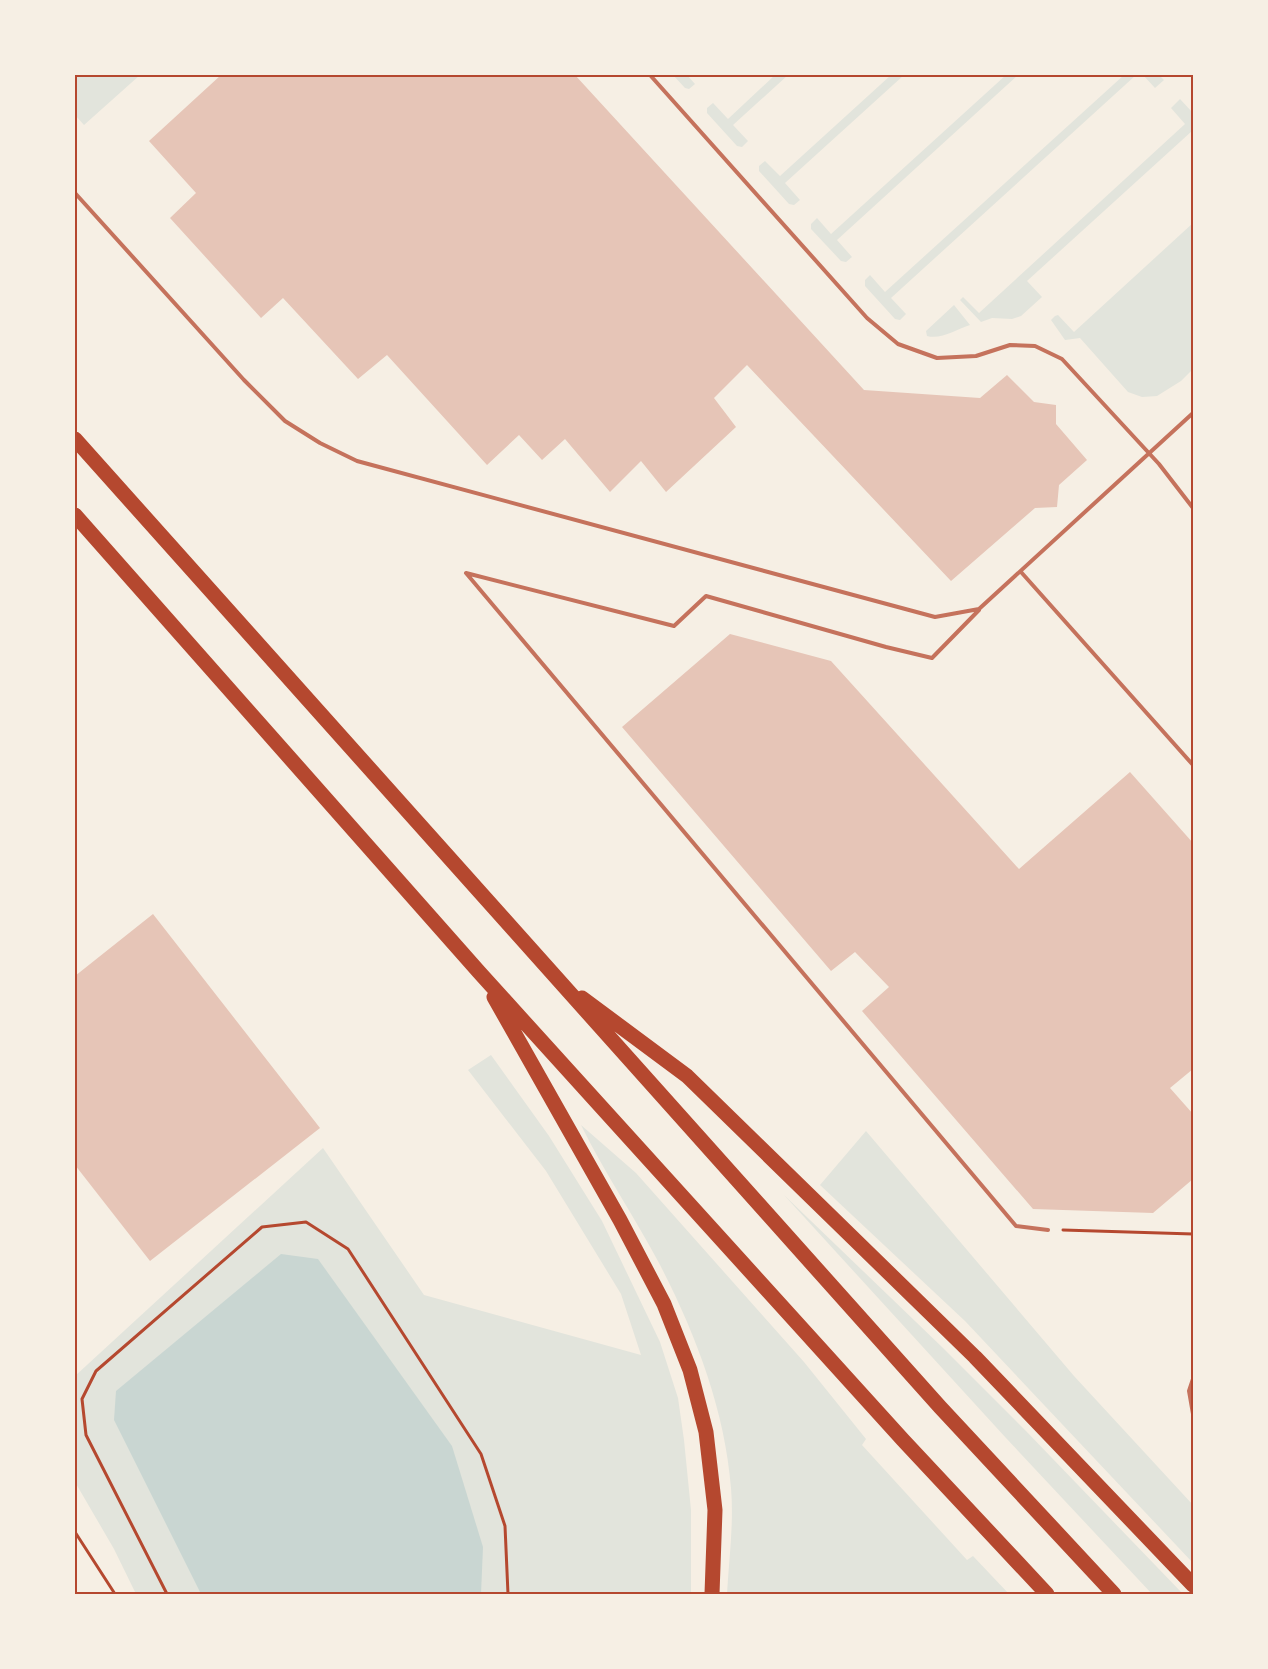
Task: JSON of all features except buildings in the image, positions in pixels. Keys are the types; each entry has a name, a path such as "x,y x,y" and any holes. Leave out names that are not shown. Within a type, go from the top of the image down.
{"highway":[{"path":"75,438 940,1408 1114,1594"},
{"path":"75,514 479,972 897,1432 1047,1594"},
{"path":"479,972 620,1220 664,1304 690,1370 706,1432 715,1510 712,1594"},
{"path":"556,979 687,1076 976,1357 1193,1585"}],"lane":[{"path":"650,75 867,318 898,344 937,358 976,356 1010,345 1035,346 1062,359 1159,464 1193,508"},
{"path":"75,193 244,380 285,421 320,443 357,462 935,618 980,609"},
{"path":"1048,1230 1016,1226 466,573 674,626 706,596 886,647 932,658 980,609 1193,413"},
{"path":"1021,572 1193,765"},
{"path":"1193,1380 1189,1391 1193,1414"}],"path":[{"path":"167,1594 86,1435 82,1399 96,1371 262,1228 306,1222 348,1249 481,1454 505,1526 508,1594"},
{"path":"1048,1230 1193,1234"},
{"path":"75,1532 115,1594"}],"shaded area":[{"path":"75,75 140,75 84,125 75,115"},
{"path":"673,75 687,75 695,84 689,89 685,88"},
{"path":"775,75 788,75 733,125 748,141 742,147 737,146 707,113 707,108 713,103 728,119"},
{"path":"891,75 904,75 785,183 800,200 794,205 789,204 759,171 759,166 765,161 780,176"},
{"path":"1006,75 1018,75 837,240 852,257 846,262 841,261 811,229 811,224 817,218 831,234"},
{"path":"1124,75 1136,75 891,298 906,314 900,320 895,319 865,286 865,280 870,275 885,292"},
{"path":"1143,75 1159,75 1164,80 1155,88"},
{"path":"1180,99 1193,113 1193,131 1027,281 1042,297 1021,316 1012,319 992,318 981,322 960,300 963,297 979,313 1185,124 1171,108"},
{"path":"1193,223 1193,369 1181,381 1157,396 1142,397 1128,392 1080,338 1065,340 1051,320 1058,315 1074,332"},
{"path":"954,305 970,325 938,337 927,336 926,331"},
{"path":"491,1055 549,1136 602,1221 660,1342 678,1398 684,1440 691,1510 691,1594 136,1594 114,1549 75,1482 75,1376 323,1148 424,1295 641,1355 621,1294 546,1171 468,1070"},
{"path":"581,1125 636,1173 804,1362 866,1439 862,1445 967,1560 973,1556 1009,1594 727,1594 732,1528 731,1488 722,1430 706,1372 685,1316 659,1263 599,1160"},
{"path":"866,1131 1074,1376 1193,1505 1193,1563 965,1321 820,1185"},
{"path":"784,1195 1026,1431 1183,1594 1152,1594 1006,1438"},
{"path":"281,1254 318,1259 452,1446 483,1547 481,1594 201,1594 114,1420 116,1391"}]}
